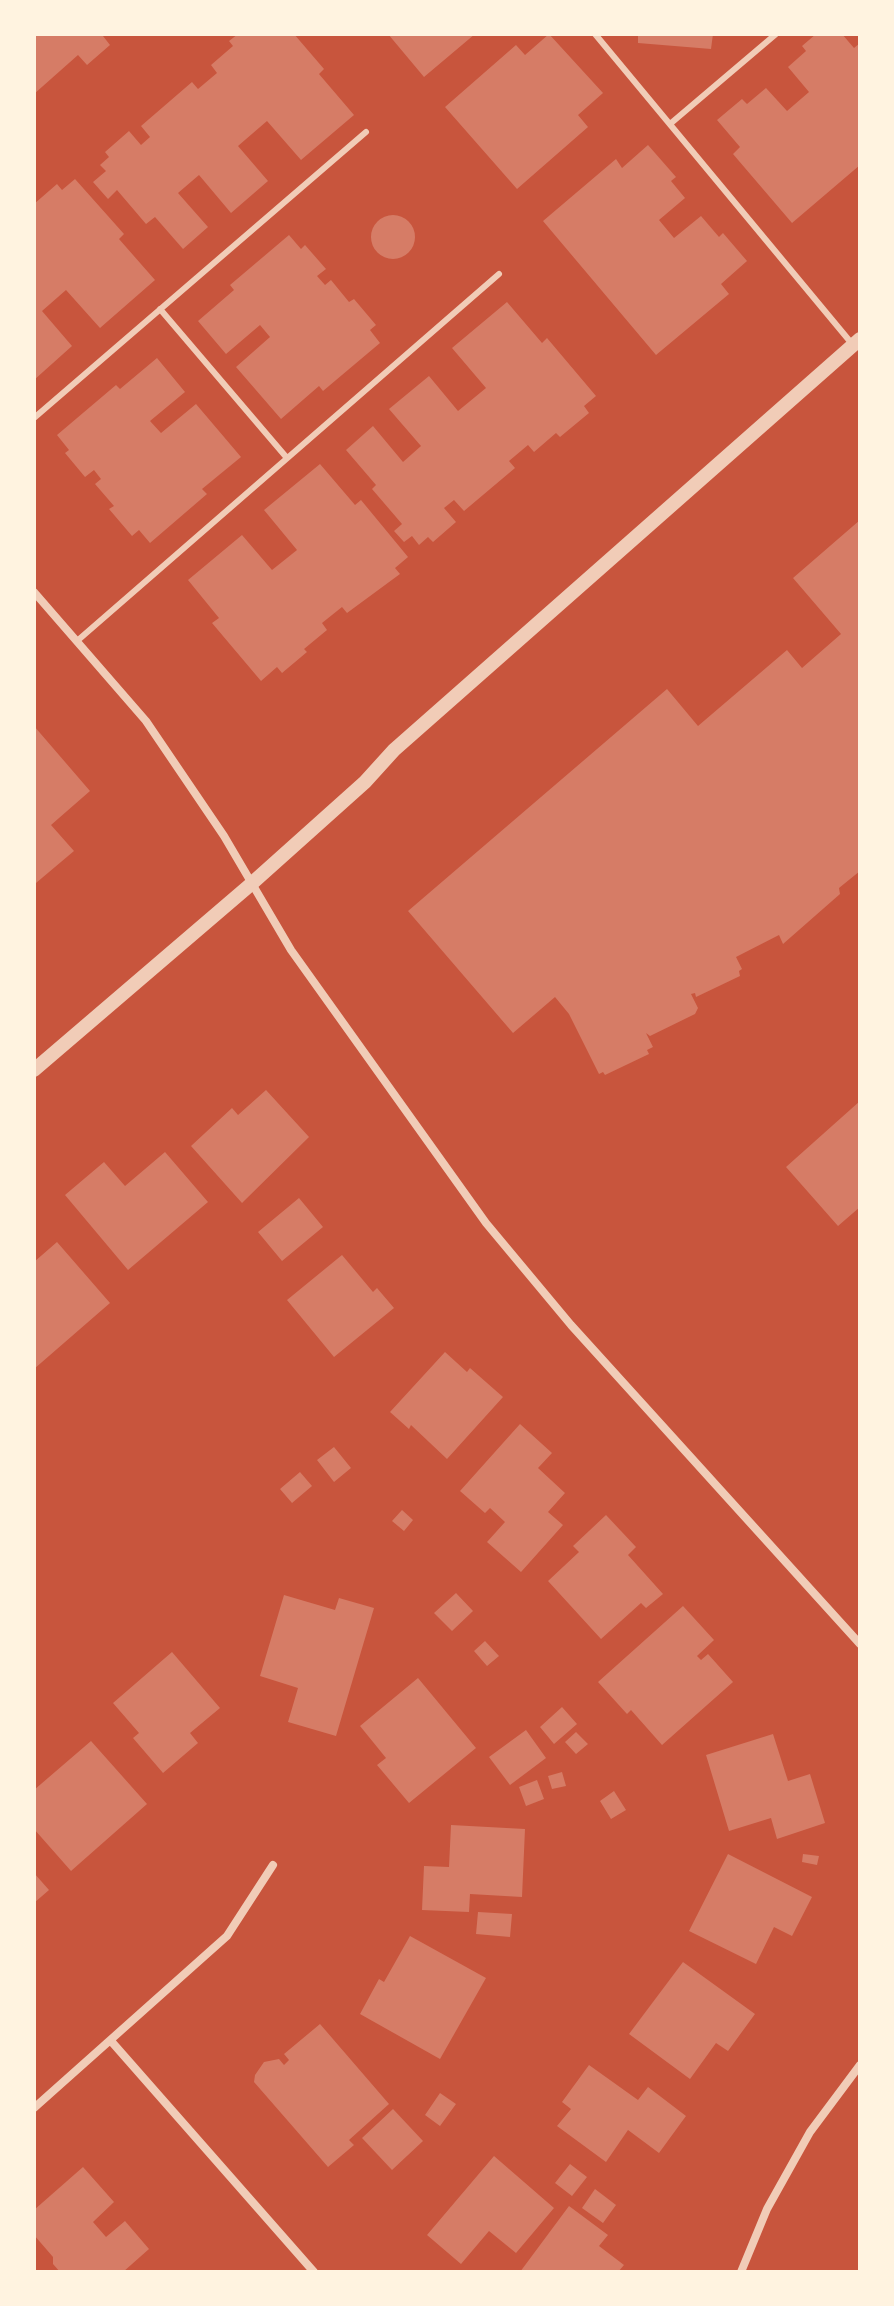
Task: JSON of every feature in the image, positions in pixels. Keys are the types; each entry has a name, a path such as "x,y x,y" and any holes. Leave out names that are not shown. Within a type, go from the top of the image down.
{"street":[{"path":"34,1070 250,885 365,782 394,750 857,342"},
{"path":"34,592 146,721 224,836 250,885 291,950 486,1223 571,1325 860,1644"},
{"path":"34,2108 227,1936 273,1865"},
{"path":"111,2041 314,2272"},
{"path":"741,2272 767,2209 810,2132 860,2065"}],"lane":[{"path":"595,34 857,342"},
{"path":"670,124 776,34"},
{"path":"34,418 366,132"},
{"path":"77,641 499,274"},
{"path":"160,309 287,458"}],"building":[{"path":"34,34 105,34 103,36 110,45 87,65 78,55 34,94"},
{"path":"238,34 294,34 324,69 319,74 354,115 301,160 267,121 238,146 268,181 231,213 199,175 178,193 208,227 183,249 155,217 146,224 117,190 108,199 93,182 106,171 100,165 109,157 105,152 129,131 141,145 150,137 141,126 192,82 198,89 217,73 211,65 233,46 229,41"},
{"path":"388,34 475,34 424,77"},
{"path":"549,34 603,93 578,115 588,127 517,189 445,107 516,45 525,55"},
{"path":"638,34 713,34 711,49 638,43"},
{"path":"816,34 842,34 854,48 860,43 860,165 792,223 733,154 740,147 717,120 742,99 747,104 766,88 787,111 809,92 788,67 806,51 802,46"},
{"path":"648,145 676,177 671,181 685,198 659,220 674,238 701,216 719,237 723,233 747,261 721,284 729,294 656,355 543,221 616,159 622,168"},
{"path":"75,179 124,234 119,239 155,280 100,328 66,290 42,311 72,346 34,380 34,204 57,184 62,190"},
{"path":"393,215 409,221 415,237 409,253 393,259 377,253 371,237 377,221"},
{"path":"289,235 301,249 305,245 326,269 317,276 325,285 331,280 349,302 354,299 376,325 370,330 380,343 323,391 319,386 281,419 236,367 270,337 260,325 226,354 198,321 234,290 230,285"},
{"path":"507,302 542,343 547,338 596,396 584,406 589,413 560,437 556,433 534,452 528,445 509,461 515,468 464,511 454,500 444,508 456,522 433,542 428,537 419,545 412,536 404,542 394,531 402,524 372,489 376,485 346,450 373,426 403,462 421,446 389,409 429,376 458,411 486,388 452,348"},
{"path":"157,358 185,392 150,421 161,433 196,404 241,457 202,489 207,494 150,543 139,530 132,536 109,509 114,506 95,484 101,479 94,470 85,477 65,453 69,450 57,435 116,385 120,389"},
{"path":"320,464 355,505 361,500 408,557 395,568 400,574 347,613 342,607 322,623 327,630 304,649 307,652 282,673 277,667 261,681 212,623 219,618 188,580 242,535 272,570 297,550 264,510"},
{"path":"860,520 860,871 839,888 840,894 783,944 779,935 736,957 742,969 740,976 696,997 695,993 691,994 698,1008 695,1014 650,1036 646,1033 653,1047 647,1050 649,1054 605,1075 603,1072 599,1074 569,1014 555,997 513,1033 408,911 667,689 698,726 787,650 802,668 841,634 793,578"},
{"path":"34,726 90,791 51,825 74,851 36,883"},
{"path":"266,1090 309,1137 242,1203 191,1146 232,1108 238,1115"},
{"path":"860,1101 860,1207 838,1226 786,1167"},
{"path":"165,1152 208,1202 128,1270 65,1195 104,1162 125,1186"},
{"path":"299,1198 323,1227 282,1261 258,1232"},
{"path":"57,1242 110,1303 34,1369 34,1262"},
{"path":"342,1255 373,1292 377,1288 394,1308 334,1357 287,1300"},
{"path":"445,1352 467,1372 470,1368 503,1397 447,1459 411,1425 409,1429 390,1412"},
{"path":"520,1424 552,1453 538,1468 565,1493 548,1512 563,1525 521,1572 487,1542 505,1522 490,1508 485,1513 460,1491"},
{"path":"334,1447 351,1468 334,1482 317,1460"},
{"path":"300,1472 312,1486 292,1503 280,1489"},
{"path":"402,1510 413,1520 404,1531 392,1521"},
{"path":"606,1515 636,1547 628,1555 663,1594 646,1608 641,1603 601,1639 548,1581 579,1552 573,1546"},
{"path":"456,1593 473,1611 452,1631 434,1613"},
{"path":"284,1595 335,1610 339,1598 374,1608 336,1736 288,1722 298,1688 260,1676"},
{"path":"683,1606 714,1640 697,1656 701,1660 708,1654 733,1682 662,1745 631,1710 627,1714 598,1682"},
{"path":"485,1641 499,1656 487,1666 474,1651"},
{"path":"172,1652 220,1708 190,1733 198,1743 163,1773 133,1738 139,1733 113,1703"},
{"path":"418,1678 476,1748 409,1803 377,1765 386,1758 360,1726"},
{"path":"562,1707 577,1724 554,1744 540,1727"},
{"path":"526,1730 546,1758 510,1785 489,1757"},
{"path":"576,1732 588,1744 576,1754 565,1742"},
{"path":"773,1734 788,1781 810,1774 825,1823 777,1839 771,1818 729,1831 706,1755"},
{"path":"91,1741 147,1804 71,1871 34,1829 34,1790"},
{"path":"562,1772 566,1786 552,1789 548,1776"},
{"path":"537,1780 544,1799 526,1806 519,1787"},
{"path":"614,1791 626,1810 611,1819 600,1801"},
{"path":"451,1825 525,1829 522,1897 470,1894 469,1912 422,1910 424,1866 449,1867"},
{"path":"728,1854 812,1897 792,1936 774,1927 756,1964 689,1931"},
{"path":"803,1854 819,1856 817,1865 802,1862"},
{"path":"34,1873 49,1890 34,1903"},
{"path":"478,1912 512,1914 510,1937 476,1934"},
{"path":"410,1936 486,1978 440,2059 360,2014 379,1979 384,1982"},
{"path":"683,1962 755,2014 728,2051 716,2043 690,2079 629,2034"},
{"path":"320,2024 389,2104 349,2140 354,2145 328,2167 254,2082 264,2062 279,2059 284,2065 289,2060 284,2054"},
{"path":"589,2065 638,2100 648,2087 686,2116 659,2153 628,2130 606,2162 557,2126 571,2109 562,2102"},
{"path":"440,2093 456,2104 440,2126 425,2115"},
{"path":"393,2109 423,2141 392,2170 362,2138"},
{"path":"494,2156 554,2208 516,2253 489,2231 461,2264 427,2235"},
{"path":"570,2164 587,2177 572,2196 555,2183"},
{"path":"83,2167 114,2202 93,2222 106,2237 125,2221 149,2249 123,2272 60,2272 53,2264 53,2257 34,2235 34,2210"},
{"path":"595,2189 616,2205 603,2223 582,2208"},
{"path":"569,2206 608,2235 599,2246 624,2265 618,2272 520,2272"}]}
